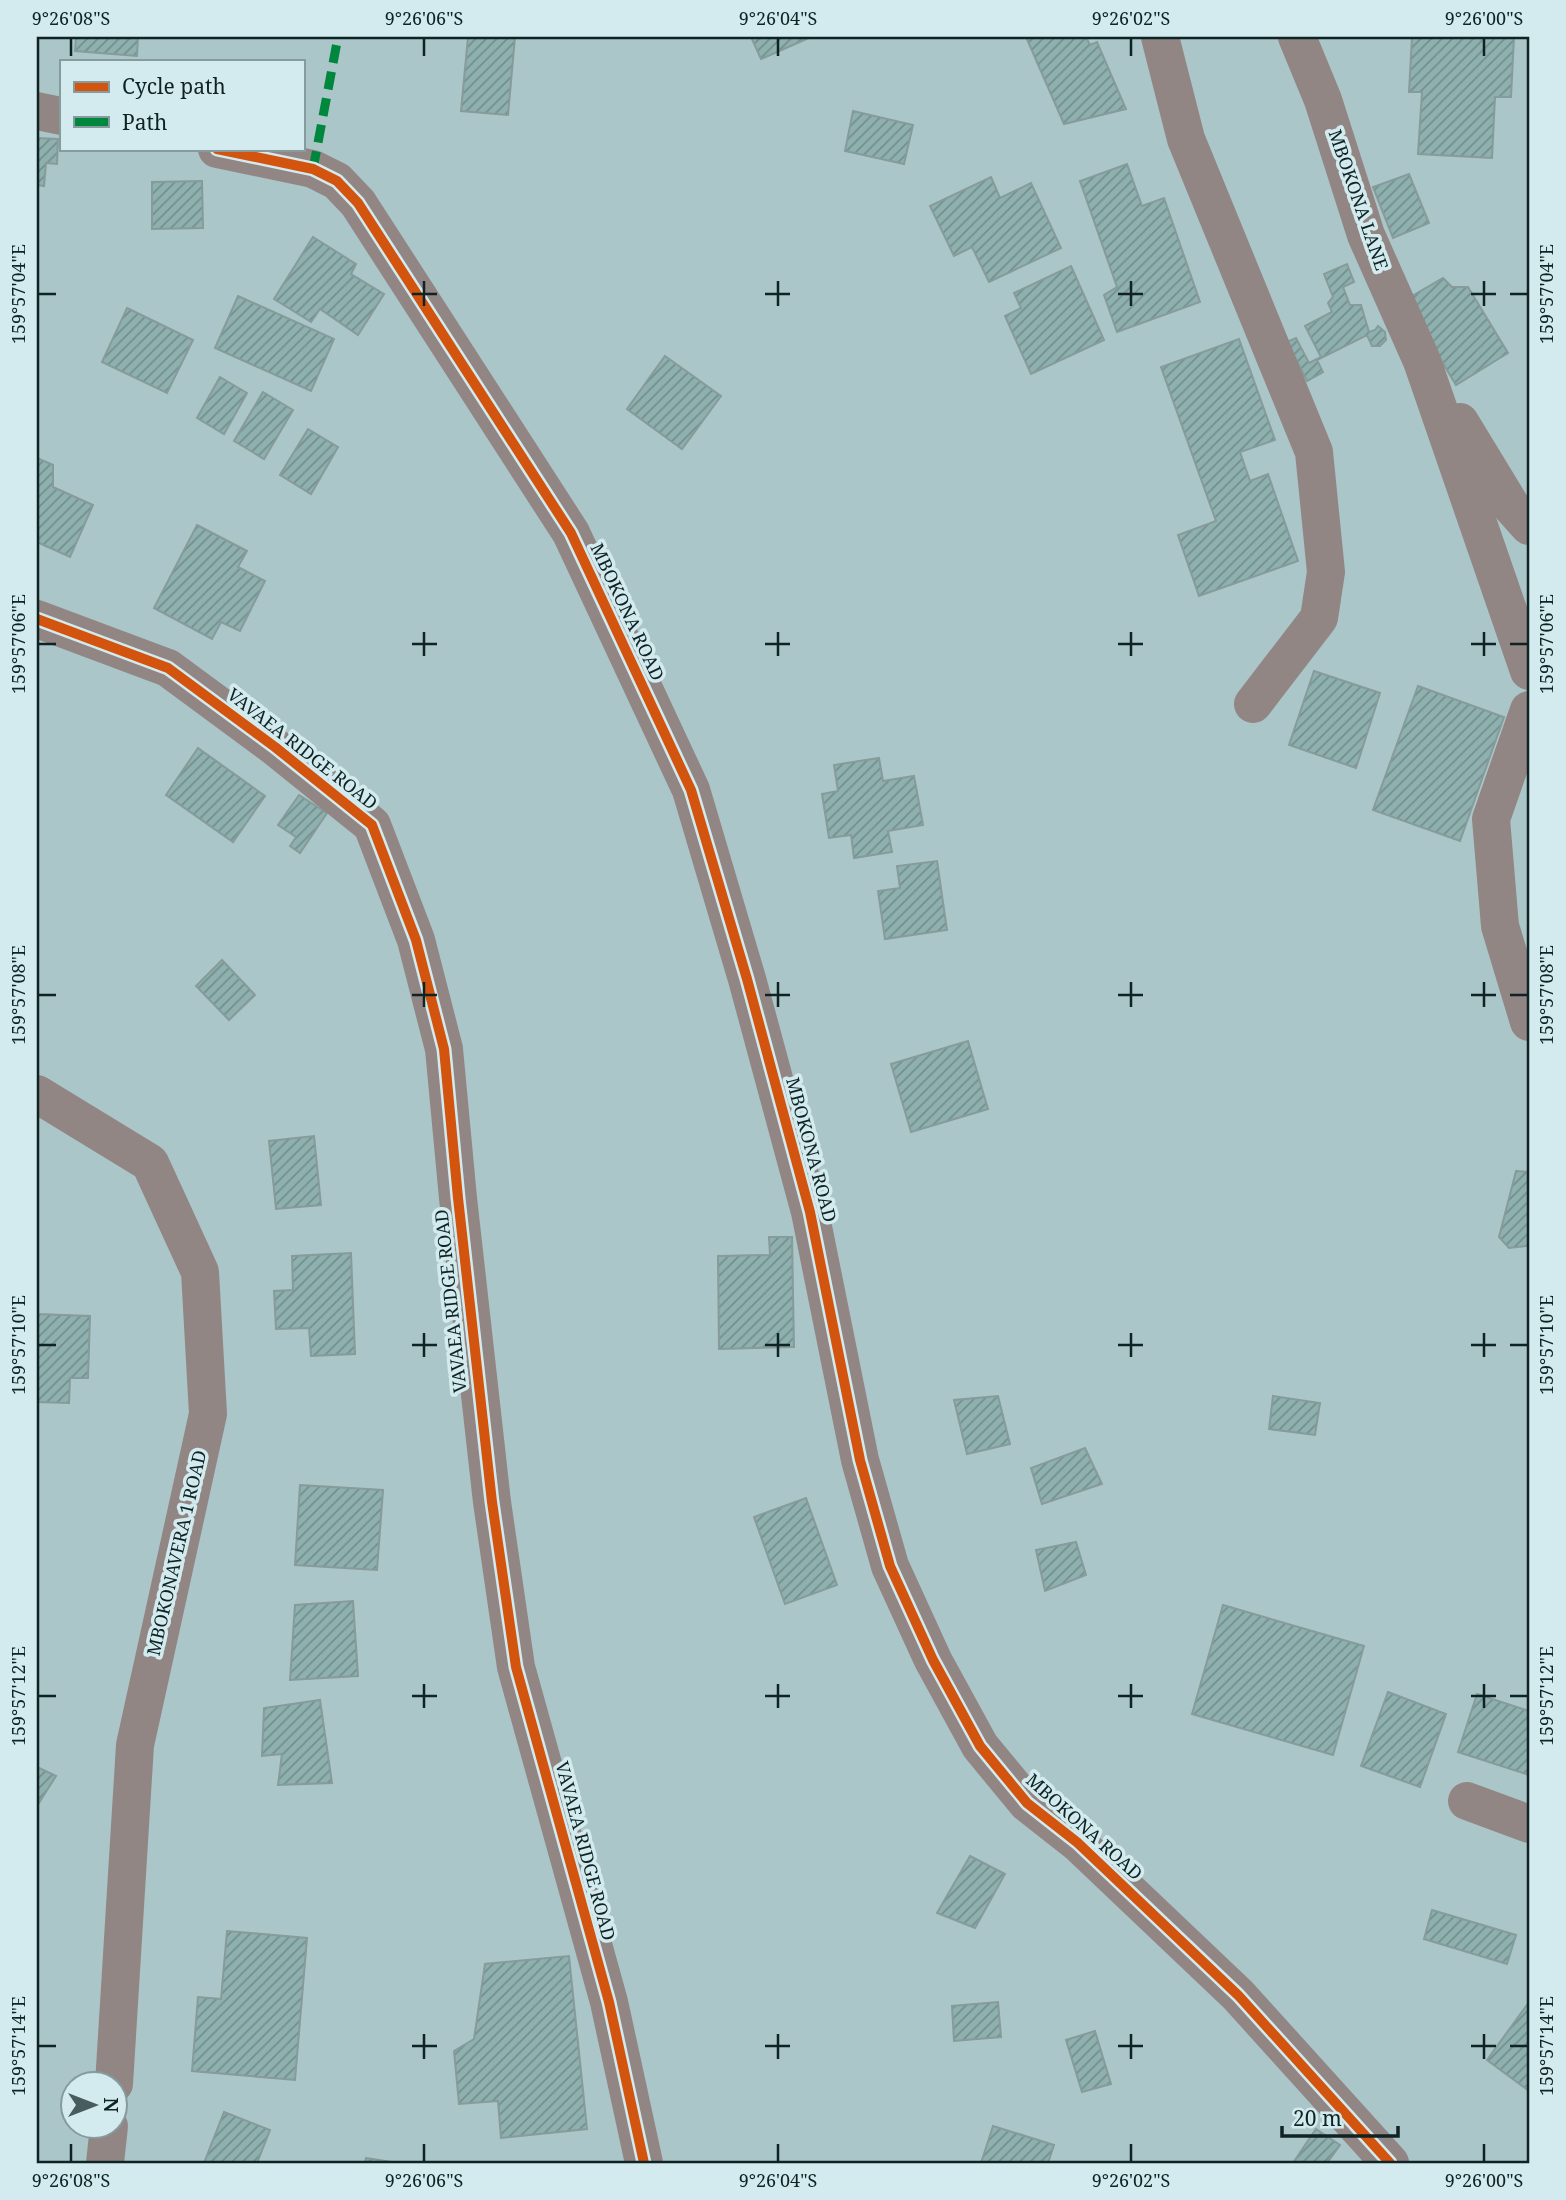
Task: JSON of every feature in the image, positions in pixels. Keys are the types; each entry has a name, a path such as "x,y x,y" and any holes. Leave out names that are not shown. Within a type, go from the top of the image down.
{"street":[{"path":"1160,37 1186,139 1314,453 1326,572 1319,618 1252,704"},
{"name":"MBOKONA LANE","path":"1297,37 1323,100 1366,235 1422,361 1529,671"},
{"path":"37,111 60,116"},
{"name":"MBOKONA ROAD","path":"222,150 313,169 337,181 358,203 571,533 691,790 747,979 810,1212 860,1460 890,1566 933,1660 980,1746 1027,1804 1078,1843 1238,1995 1390,2163"},
{"name":"MBOKONA LANE","path":"1422,361 1511,506 1529,526"},
{"name":"VAVAEA RIDGE ROAD","path":"37,619 168,668 275,747 372,825 416,940 444,1049 457,1198 492,1502 516,1667 609,2002 644,2163"},
{"path":"1529,710 1492,819 1500,926 1529,1022"},
{"name":"MBOKONAVERA 1 ROAD","path":"37,1094 150,1163 200,1272 208,1413 135,1745 115,2070"},
{"path":"1467,1801 1529,1824"},
{"path":"105,2163 107,2140"}],"building":[{"path":"76,37 138,37 137,56 75,51"},
{"path":"468,37 515,37 508,115 461,111"},
{"path":"751,37 811,37 761,59"},
{"path":"1026,37 1086,37 1090,45 1097,42 1126,109 1064,124"},
{"path":"1412,37 1514,37 1511,97 1495,97 1492,158 1418,154 1422,92 1409,92"},
{"path":"853,111 913,125 904,164 845,151"},
{"path":"37,138 58,139 57,164 46,163 44,186 37,185"},
{"path":"1127,164 1142,206 1164,198 1200,302 1117,332 1104,295 1117,287 1080,181"},
{"path":"1409,174 1429,223 1393,238 1373,187"},
{"path":"991,177 1000,198 1031,183 1061,248 989,282 972,247 954,256 930,206"},
{"path":"202,181 203,228 152,229 152,182"},
{"path":"313,237 356,264 351,274 384,294 358,335 320,309 311,322 274,299"},
{"path":"1347,264 1354,282 1343,287 1350,305 1361,305 1369,332 1378,326 1385,332 1386,340 1380,346 1372,346 1367,335 1317,360 1323,372 1307,381 1287,342 1296,338 1309,363 1321,357 1305,326 1332,312 1328,303 1333,297 1324,274"},
{"path":"1071,266 1104,340 1031,374 1005,316 1021,308 1014,293"},
{"path":"1443,278 1452,287 1468,287 1508,353 1456,385 1405,300"},
{"path":"238,296 334,339 311,391 215,348"},
{"path":"127,308 193,340 167,393 102,362"},
{"path":"1239,339 1275,440 1240,452 1250,481 1268,474 1298,561 1199,596 1178,535 1216,521 1161,367"},
{"path":"665,356 721,396 682,449 627,409"},
{"path":"220,377 247,393 224,434 197,418"},
{"path":"263,392 293,410 264,459 234,441"},
{"path":"308,429 338,447 311,494 280,475"},
{"path":"37,458 53,465 53,487 93,505 70,557 37,542"},
{"path":"197,525 247,551 238,567 265,581 240,631 221,622 212,639 154,608"},
{"path":"1314,671 1380,693 1356,768 1289,745"},
{"path":"1418,686 1504,717 1460,841 1373,810"},
{"path":"198,748 265,796 233,842 166,795"},
{"path":"879,758 883,781 914,776 923,825 888,831 892,852 854,858 851,835 829,838 822,794 838,791 834,765"},
{"path":"299,795 327,813 300,853 290,846 296,837 278,825"},
{"path":"937,861 947,930 885,939 878,891 900,888 897,866"},
{"path":"222,960 255,995 229,1020 196,986"},
{"path":"968,1041 988,1109 911,1132 891,1064"},
{"path":"314,1136 321,1205 276,1209 269,1141"},
{"path":"1516,1171 1529,1172 1529,1242 1526,1246 1509,1248 1499,1237"},
{"path":"769,1237 792,1237 794,1347 719,1349 718,1256 770,1255"},
{"path":"351,1253 355,1354 311,1356 309,1328 276,1329 274,1291 293,1290 292,1256"},
{"path":"37,1314 90,1316 88,1378 70,1378 69,1403 37,1402"},
{"path":"998,1396 1010,1444 967,1454 954,1400"},
{"path":"1273,1396 1320,1403 1315,1435 1269,1429"},
{"path":"1085,1448 1102,1484 1042,1504 1031,1468"},
{"path":"300,1485 383,1490 377,1570 295,1565"},
{"path":"806,1498 837,1585 785,1604 754,1517"},
{"path":"1076,1542 1086,1575 1045,1591 1036,1550"},
{"path":"353,1601 358,1676 290,1680 295,1605"},
{"path":"1223,1605 1364,1646 1333,1755 1192,1714"},
{"path":"1388,1692 1446,1714 1420,1787 1361,1766"},
{"path":"1477,1694 1529,1711 1529,1775 1458,1752"},
{"path":"320,1700 332,1783 278,1785 282,1754 262,1756 264,1708"},
{"path":"37,1767 56,1776 37,1806"},
{"path":"970,1856 1005,1874 975,1928 937,1913"},
{"path":"1432,1910 1516,1935 1507,1964 1424,1939"},
{"path":"227,1931 307,1938 295,2080 192,2071 198,1997 221,1999"},
{"path":"569,1956 587,2129 501,2138 498,2101 459,2104 454,2051 474,2039 485,1964"},
{"path":"998,2002 1001,2037 954,2041 952,2006"},
{"path":"1529,2002 1529,2091 1487,2060"},
{"path":"1095,2031 1111,2084 1082,2092 1066,2040"},
{"path":"224,2112 270,2130 257,2163 204,2163"},
{"path":"993,2126 1054,2145 1048,2163 981,2163"},
{"path":"1316,2129 1340,2145 1327,2163 1293,2163"},
{"path":"366,2158 398,2163 365,2163"}],"marked path":[{"path":"313,169 338,37"}],"cycle path":[{"path":"222,150 313,169 337,181 358,203 571,533 691,790 747,979 810,1212 860,1460 890,1566 933,1660 980,1746 1027,1803 1078,1843 1238,1995 1390,2163"},
{"path":"37,619 168,668 275,747 372,825 416,940 444,1049 492,1502 516,1667 609,2002 644,2163"}]}
